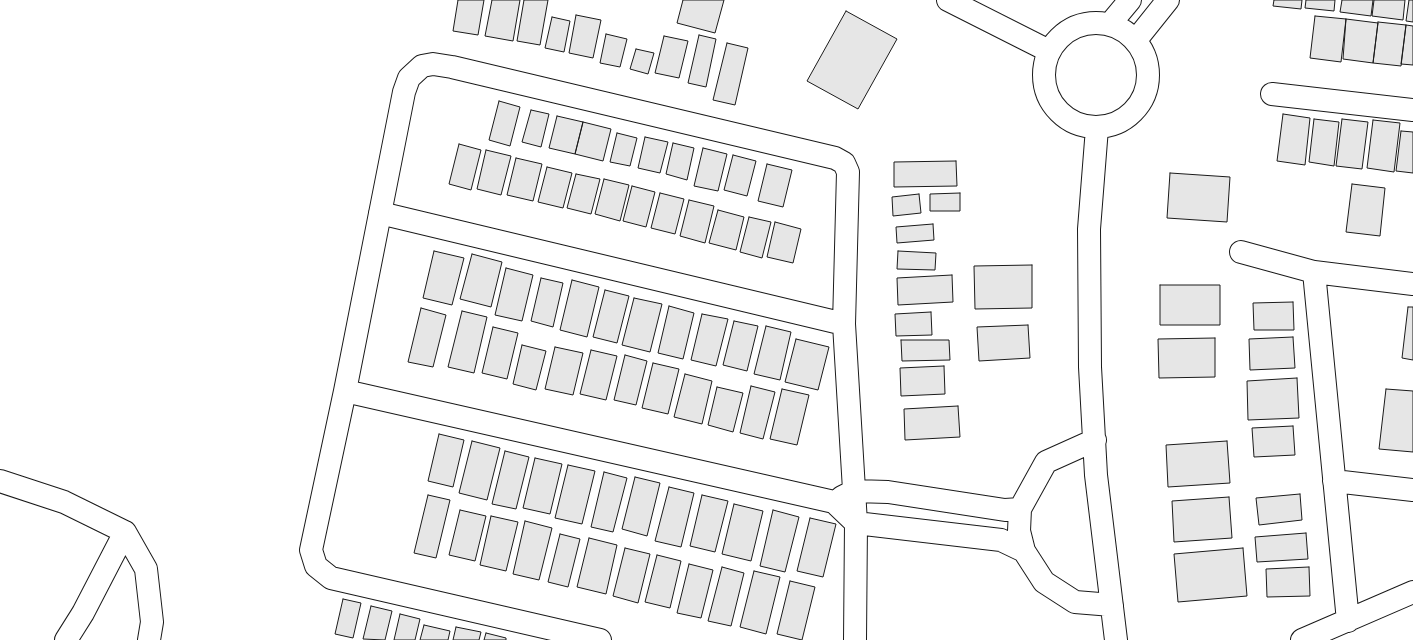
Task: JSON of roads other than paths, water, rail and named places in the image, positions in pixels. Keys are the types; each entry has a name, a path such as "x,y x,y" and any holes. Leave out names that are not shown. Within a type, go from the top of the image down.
{"street":[{"path":"948,0 1048,51"},
{"path":"1110,24 1130,0"},
{"path":"1136,40 1168,0"},
{"path":"1092,22 1110,24 1136,40 1146,58 1149,77 1144,96 1133,112 1116,123 1097,128 1076,124 1058,112 1046,93 1043,72 1048,51 1060,36 1075,27 1092,22"},
{"path":"600,640 331,578 316,566 311,550 345,391 404,92 409,78 422,66 433,64 452,67 820,154 835,158 844,163 848,172 844,324 856,522 855,640"},
{"path":"1272,94 1413,110"},
{"path":"1097,128 1089,230 1090,367 1096,475 1116,640"},
{"path":"380,213 844,324"},
{"path":"1241,252 1314,272 1413,284"},
{"path":"1314,272 1348,621"},
{"path":"345,391 834,502 856,522 1001,540 1024,552"},
{"path":"1094,440 1046,462 1020,509 1019,531 1024,552 1044,582 1075,602 1112,605"},
{"path":"0,481 64,502 125,532 146,569 152,622 149,640"},
{"path":"1334,481 1413,490"},
{"path":"834,502 854,491 888,492 1005,510 1020,509"},
{"path":"66,640 83,613 125,532"},
{"path":"1302,640 1413,592"}]}
